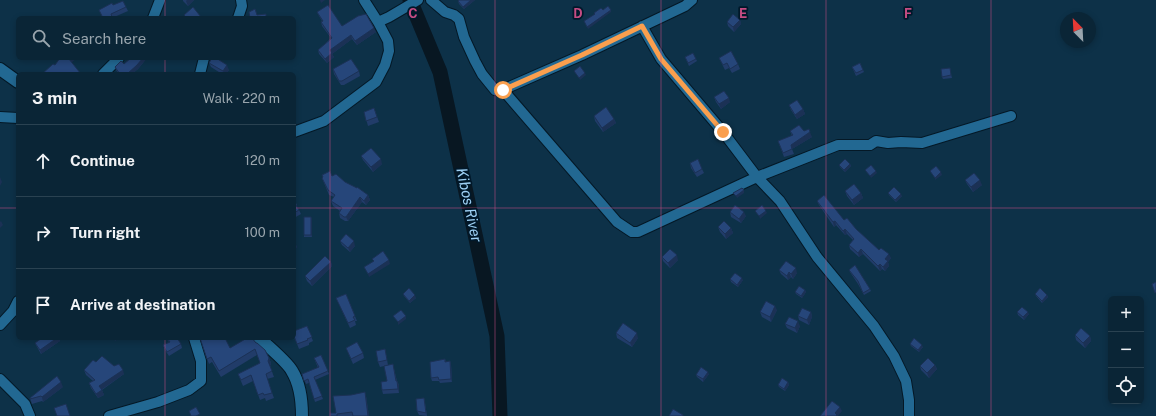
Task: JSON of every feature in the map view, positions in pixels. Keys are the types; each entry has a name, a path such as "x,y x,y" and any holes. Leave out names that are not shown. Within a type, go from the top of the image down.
{"main road":[{"path":"0,69 16,81"},
{"path":"261,340 292,370 298,385 302,416"}],"street":[{"path":"154,16 160,0"},
{"path":"239,16 242,6 241,0"},
{"path":"296,131 324,121 376,82 385,65 388,41 364,0"},
{"path":"378,22 418,0"},
{"path":"431,0 445,12 459,20 466,42 475,61 482,74 495,90 503,90 582,55 684,6 692,0"},
{"path":"642,26 661,59 723,132 756,177 780,201 817,257 874,326 894,356 906,381 909,400 909,416"},
{"path":"105,72 117,60"},
{"path":"199,72 203,60"},
{"path":"503,90 617,222 632,232 638,232 756,177 838,145 870,145 876,141 888,143 922,143 1011,116"},
{"path":"0,118 16,118"},
{"path":"0,325 13,311 16,305"},
{"path":"109,416 158,402 189,390 201,381 201,362 195,340"},
{"path":"0,379 25,404 30,416"}],"building":[{"path":"471,0 463,7 458,1"},
{"path":"123,1 126,7 111,14 112,16 102,16 99,10 112,3 113,5"},
{"path":"328,5 342,26 358,16 366,14 374,28 355,41 351,35 330,50 332,53 325,59 318,50 332,38 321,22 323,21 317,12"},
{"path":"608,6 611,10 587,27 584,21 601,8 603,10"},
{"path":"193,7 200,16 185,16 184,15"},
{"path":"255,9 257,15 266,14 266,16 250,16 249,12"},
{"path":"733,14 740,20 733,27 727,22"},
{"path":"731,51 738,64 730,69 727,63 723,65 719,58"},
{"path":"693,53 696,59 688,63 685,57"},
{"path":"351,59 359,71 342,81 339,81 333,69"},
{"path":"59,60 70,60 79,72 44,72 53,64 55,65"},
{"path":"129,60 141,60 129,72 119,72 115,67 121,61 124,64"},
{"path":"211,60 219,60 227,65 223,71 209,63"},
{"path":"860,63 863,70 856,73 852,67"},
{"path":"580,66 585,73 579,78 574,71"},
{"path":"950,68 951,75 942,77 941,69"},
{"path":"724,91 729,98 719,104 714,97"},
{"path":"797,100 803,109 795,115 789,105"},
{"path":"606,107 614,119 602,128 594,116"},
{"path":"374,108 377,117 366,121 364,112"},
{"path":"799,125 804,131 809,129 810,132 791,145 792,149 783,153 778,141 793,135 790,131"},
{"path":"371,148 381,159 371,167 361,156"},
{"path":"698,159 702,169 695,173 690,163"},
{"path":"845,159 850,164 844,170 839,165"},
{"path":"871,165 876,171 870,176 865,170"},
{"path":"936,166 941,172 935,178 930,171"},
{"path":"330,171 332,176 336,174 345,182 357,187 368,195 364,201 360,197 346,217 339,213 342,208 331,201 335,195 328,190 322,178 322,175"},
{"path":"974,173 980,180 971,187 965,180"},
{"path":"854,184 861,193 852,200 845,191"},
{"path":"894,187 901,194 895,200 888,193"},
{"path":"742,188 744,190 736,196 733,193"},
{"path":"824,195 844,220 847,218 856,229 879,250 881,248 889,254 885,259 888,261 883,267 880,264 878,266 861,249 858,253 849,245 854,239 845,229 843,231 835,221 833,222 817,201"},
{"path":"735,205 744,212 739,219 730,212"},
{"path":"762,205 766,211 759,216 755,211"},
{"path":"304,217 311,217 311,235 304,235"},
{"path":"724,221 731,228 725,234 718,227"},
{"path":"346,234 354,241 348,248 340,241"},
{"path":"670,249 677,255 668,263 662,257"},
{"path":"383,251 389,260 368,274 364,267 374,261 372,259"},
{"path":"325,256 331,262 310,281 305,276"},
{"path":"786,261 796,268 791,274 789,272 787,276 779,270"},
{"path":"855,265 870,289 863,293 858,281 849,270"},
{"path":"735,273 742,278 737,285 730,279"},
{"path":"1156,282 1156,292 1155,293 1152,284"},
{"path":"799,286 805,290 801,296 795,292"},
{"path":"409,288 415,295 409,301 403,294"},
{"path":"1040,288 1047,295 1042,301 1035,294"},
{"path":"346,294 355,316 353,317 355,320 348,323 336,298"},
{"path":"766,301 775,306 770,317 760,312"},
{"path":"1022,307 1028,312 1023,317 1017,312"},
{"path":"802,308 811,312 807,320 798,316"},
{"path":"401,310 406,316 398,322 393,316"},
{"path":"789,317 798,321 795,328 785,324"},
{"path":"623,323 637,333 630,343 616,333"},
{"path":"307,326 312,337 297,344 296,340 296,330"},
{"path":"1081,328 1090,336 1083,343 1075,335"},
{"path":"914,338 922,345 918,350 910,344"},
{"path":"39,340 54,340 40,350 35,343"},
{"path":"168,340 178,340 181,344 167,352 163,345 170,342"},
{"path":"201,340 226,340 230,348 244,340 254,340 265,350 269,358 268,361 272,371 266,374 272,393 264,395 263,393 258,395 251,375 241,380 238,374 260,363 255,349 219,371 211,357 207,359"},
{"path":"357,342 363,353 351,359 346,348"},
{"path":"385,349 387,360 378,362 376,351"},
{"path":"321,355 328,371 314,377 322,396 314,399 308,379 304,381 302,374 319,367 314,358"},
{"path":"102,356 114,366 119,364 123,370 99,386 102,390 96,394 89,383 95,380 84,370 93,360 96,362"},
{"path":"928,358 935,365 927,373 920,366"},
{"path":"445,359 445,362 450,361 451,379 439,380 438,377 431,378 430,362"},
{"path":"393,364 398,389 382,390 381,382 387,381 384,366"},
{"path":"701,367 708,372 703,379 696,375"},
{"path":"57,376 61,382 42,397 30,399 30,398"},
{"path":"782,378 788,382 784,389 778,385"},
{"path":"365,392 368,416 353,416 352,412 337,414 337,416 330,416 330,413 336,413 333,396 351,395"},
{"path":"424,398 426,413 417,411 416,399"},
{"path":"832,401 840,407 835,413 837,415 820,416"},
{"path":"66,404 70,416 57,416 54,408"},
{"path":"196,407 200,414 191,416 189,411"},
{"path":"673,409 683,415 683,416 669,416"}],"waterway":[{"name":"Kibos River","path":"410,0 440,72 497,336 500,416"}],"route":[{"path":"503,90 517,82 582,55 642,26 661,59 723,132"}]}
